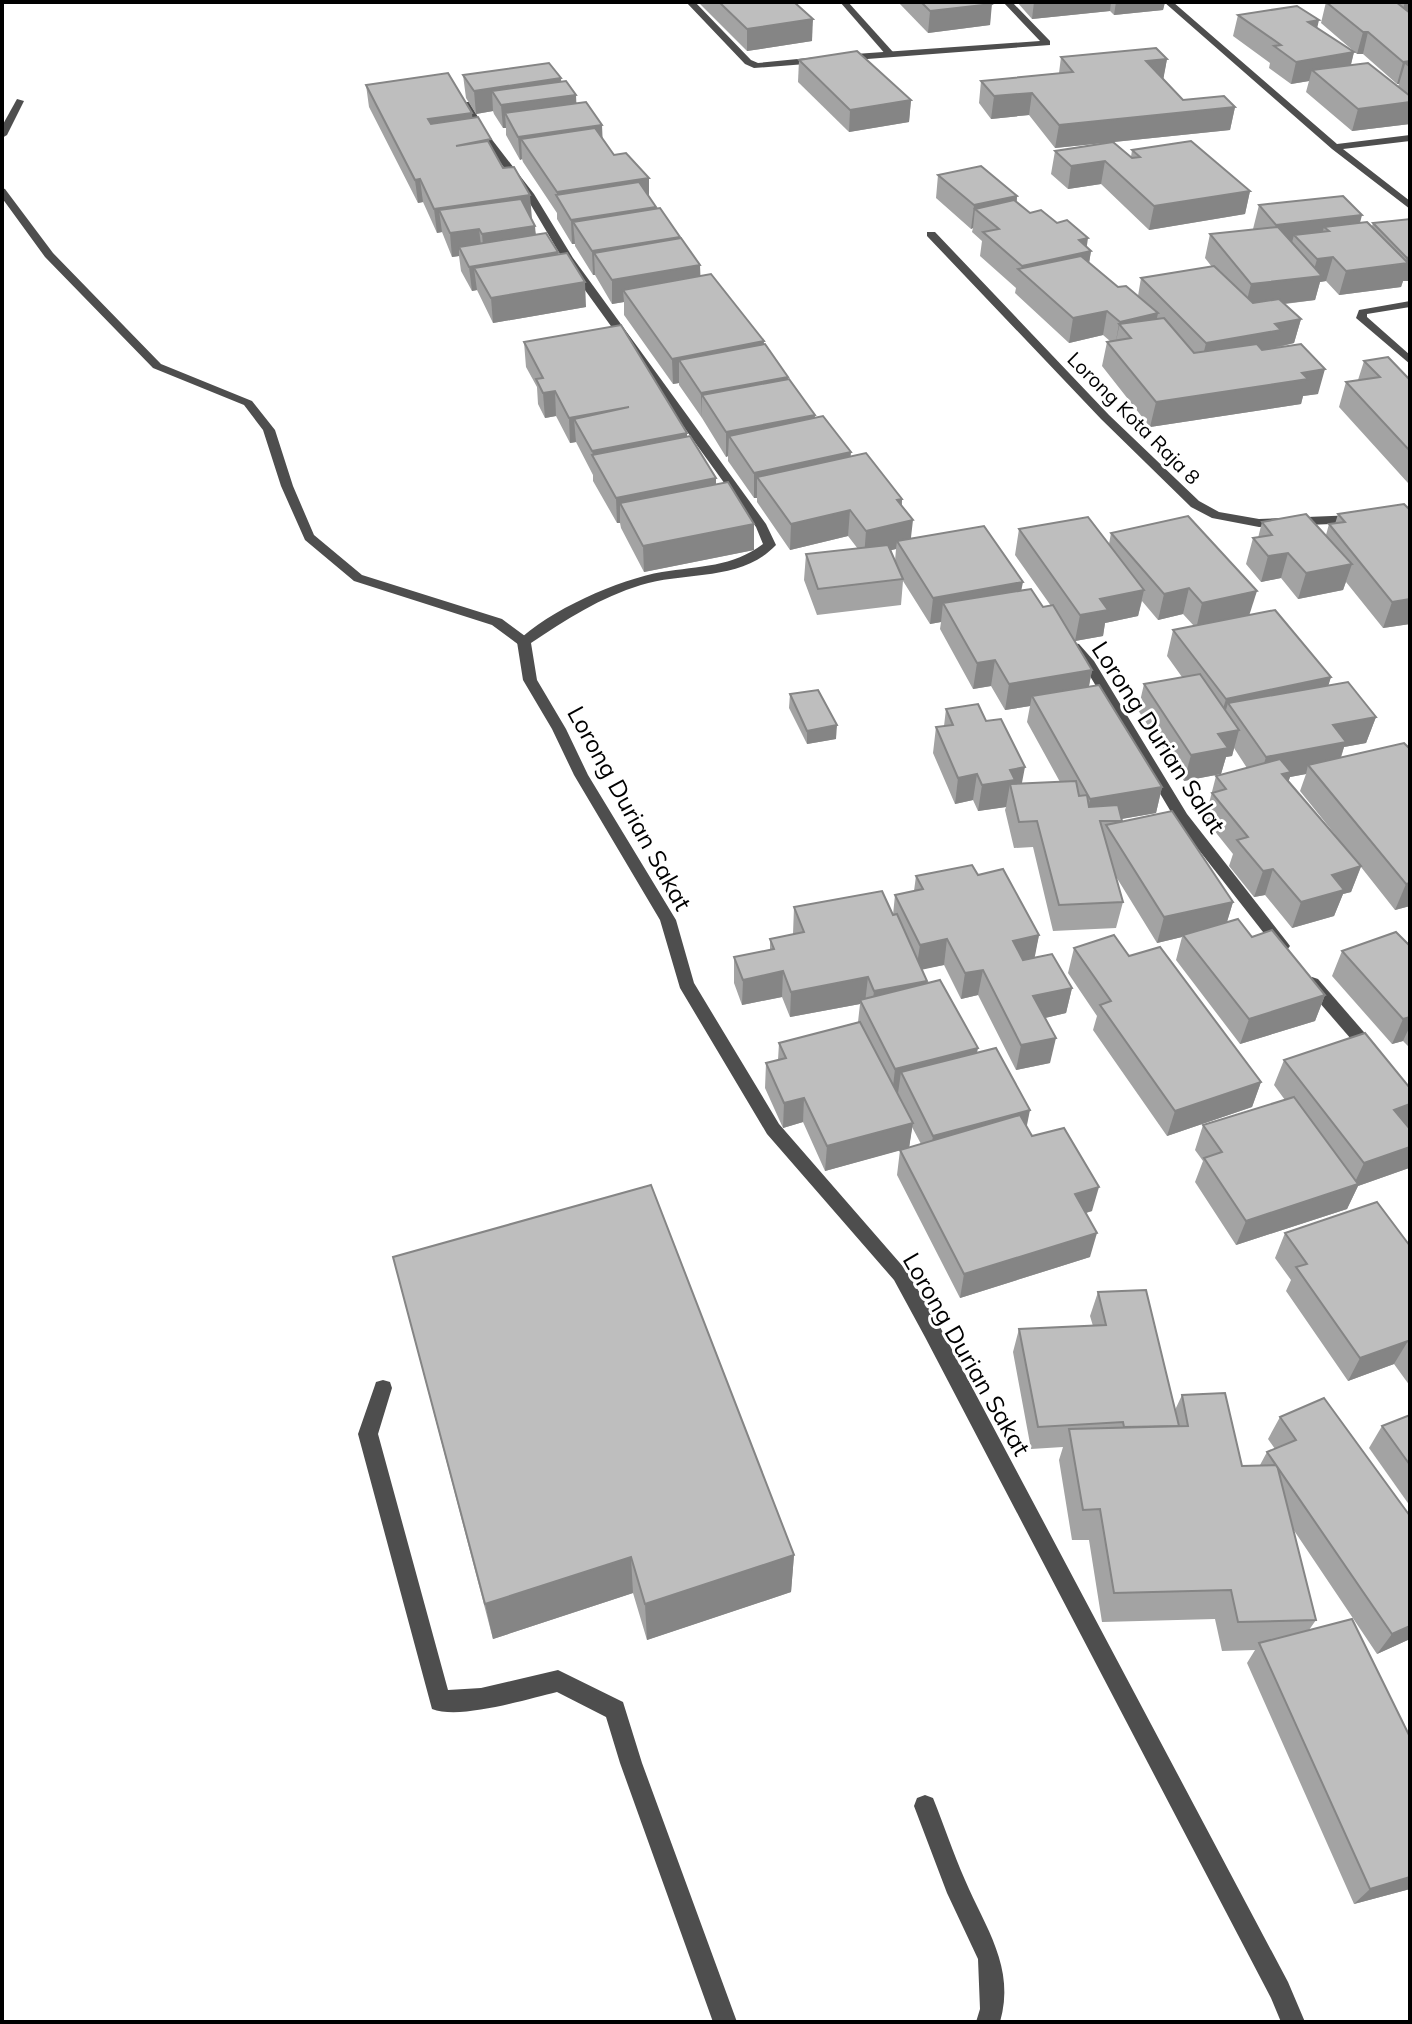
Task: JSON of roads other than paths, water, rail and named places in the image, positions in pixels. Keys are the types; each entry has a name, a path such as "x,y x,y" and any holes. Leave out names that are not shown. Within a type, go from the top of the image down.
{"street":[{"path":"690,2 748,62 757,66 1047,43 1007,2"},
{"path":"844,2 890,54"},
{"path":"1168,2 1335,147 1410,206"},
{"path":"2,135 20,101"},
{"path":"2,191 49,255 157,366 248,403 269,430 287,486 309,537 358,578 497,622 524,642 556,619 592,600 660,576 698,574 754,559 770,545 762,527 568,259 529,194 486,138 466,104"},
{"path":"1335,147 1410,138"},
{"name":"Lorong Kota Raja 8","path":"931,234 1105,417 1195,504 1216,515 1259,523 1365,518"},
{"path":"1410,304 1377,308 1361,315 1376,334 1410,361"},
{"name":"Lorong Durian Salat","path":"1061,631 1089,664 1182,818 1345,1025 1376,1056"},
{"name":"Lorong Durian Sakat","path":"524,642 530,680 581,775 668,920 686,984 773,1129 906,1286 1007,1472 1293,2022"},
{"path":"383,1388 368,1434 440,1701 481,1699 558,1681 615,1710 631,1763 725,2022"},
{"path":"925,1806 955,1885 990,1958 992,2009 988,2022"}]}
